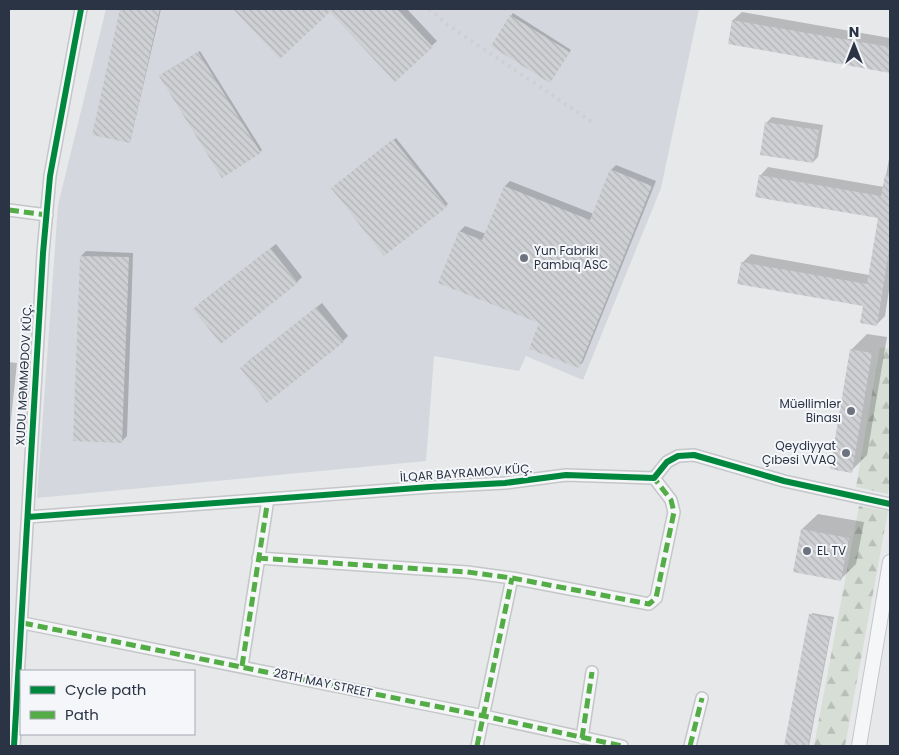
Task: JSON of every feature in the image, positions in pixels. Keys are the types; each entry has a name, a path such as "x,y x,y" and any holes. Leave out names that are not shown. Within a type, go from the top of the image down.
{"street":[{"name":"XUDU MƏMMƏDOV KÜÇ.","path":"14,746 23,623 46,215 50,176 81,9"},
{"path":"9,210 46,215"},
{"path":"258,558 467,572 512,578 649,604 656,598 674,512 671,500 654,478 667,462 678,456 694,455 784,481 890,504"},
{"name":"İLQAR BAYRAMOV KÜÇ.","path":"28,517 505,483 566,475 654,478"},
{"path":"242,666 268,499"},
{"path":"859,746 890,562"},
{"path":"477,746 512,578"},
{"name":"28TH MAY STREET","path":"23,623 242,666 622,746"},
{"path":"582,738 592,672"},
{"path":"690,746 702,698"}],"shaded area":[{"path":"106,9 699,9 661,188 583,380 526,356 519,371 434,356 426,461 37,498 58,205"}],"green space":[{"path":"880,347 890,349 890,478 888,494 856,487"},
{"path":"859,506 888,511 845,746 814,746"}],"building":[{"path":"120,9 160,9 130,143 92,135"},
{"path":"233,9 397,9 433,47 395,82 330,12 280,59"},
{"path":"510,15 570,52 550,83 491,46"},
{"path":"732,20 890,47 890,73 728,44"},
{"path":"198,52 261,153 222,178 159,76"},
{"path":"765,122 819,130 813,163 760,155"},
{"path":"393,139 447,207 384,256 331,188"},
{"path":"610,169 652,186 579,368 529,349 539,323 438,283 459,231 482,240 504,186 590,220"},
{"path":"759,175 881,196 885,175 890,176 890,244 877,326 860,323 863,306 737,284 741,262 867,284 878,218 755,197"},
{"path":"270,248 298,283 221,344 193,309"},
{"path":"80,256 129,257 122,443 73,441"},
{"path":"316,307 344,342 267,403 240,368"},
{"name":"Müəllimlər Binası","path":"850,349 872,353 852,473 830,469"},
{"path":"801,529 849,538 841,581 793,572"},
{"path":"809,614 833,619 808,746 784,746"}],"railway":[{"path":"429,9 448,25 592,122"}],"marked path":[{"path":"9,210 47,215"},
{"path":"258,558 467,572 512,578 649,604 656,598 674,512 671,500 654,478"},
{"path":"242,666 268,499"},
{"path":"477,746 512,578"},
{"path":"23,623 484,716 622,746"},
{"path":"582,738 592,672"},
{"path":"690,746 702,698"}],"cycle path":[{"path":"14,746 43,253 50,176 81,9"},
{"path":"28,517 505,483 566,475 654,478 667,462 678,456 694,455 784,481 890,504"}],"place":[{"name":"Yun Fabriki Pambıq ASC","path":"524,258"},
{"name":"Müəllimlər Binası","path":"851,411"},
{"name":"Qeydiyyat Çıbəsi VVAQ","path":"846,453"},
{"name":"EL TV","path":"807,551"}]}
